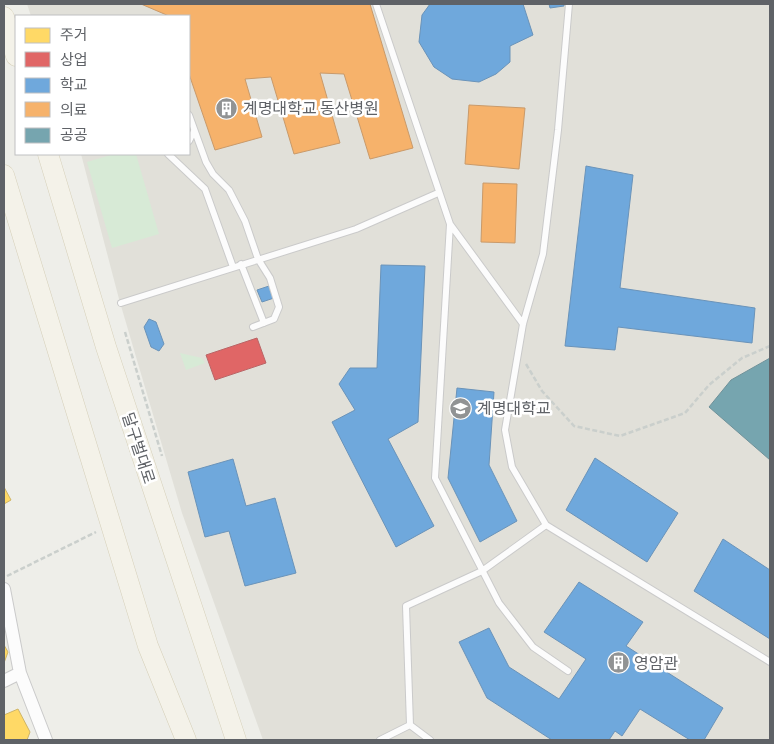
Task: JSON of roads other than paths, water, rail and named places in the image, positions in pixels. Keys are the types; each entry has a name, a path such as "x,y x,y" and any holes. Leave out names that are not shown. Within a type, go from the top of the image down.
{"main road":[{"path":"4,17 15,53"},
{"name":"달구벌대로","path":"48,155 106,347 236,740"},
{"path":"4,175 148,646 186,740"}],"street":[{"path":"4,589 20,673 46,740"},
{"path":"4,680 20,673"}],"lane":[{"path":"376,4 450,224 523,324"},
{"path":"568,4 546,235 543,254 523,324 520,352 504,430 512,467 546,524 770,662"},
{"path":"190,118 206,162 213,174 229,190 241,212 258,259 270,278 279,307 274,319 253,326"},
{"path":"190,139 194,131"},
{"path":"169,155 204,189 233,266"},
{"path":"121,302 356,229 438,193"},
{"path":"450,224 435,478 499,604 533,647 568,671"},
{"path":"241,264 264,323"},
{"path":"410,725 406,606 482,571 546,524"},
{"path":"380,740 410,725"},
{"path":"410,725 430,740"}],"place":[{"name":"계명대학교 동산병원","path":"227,108"},
{"name":"계명대학교","path":"461,408"},
{"name":"영암관","path":"618,663"}]}
